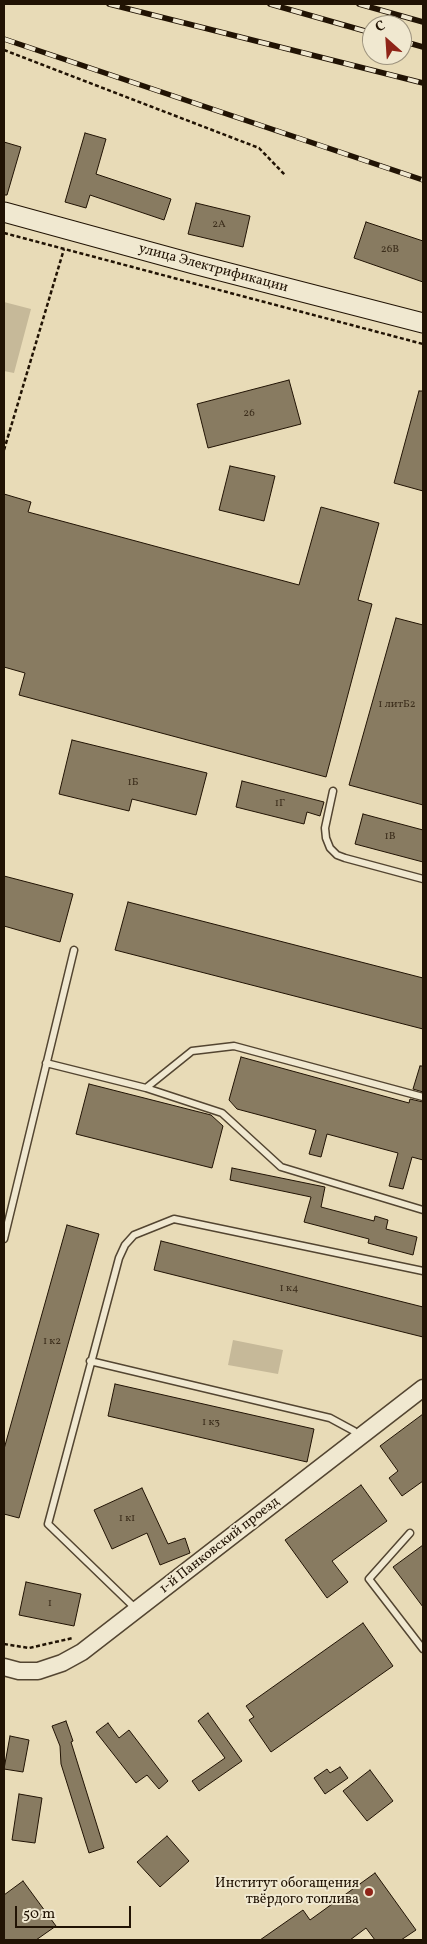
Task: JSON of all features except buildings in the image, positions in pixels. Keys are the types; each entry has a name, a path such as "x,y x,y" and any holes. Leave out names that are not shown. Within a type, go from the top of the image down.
{"main road":[{"name":"улица Электрификации","path":"4,212 194,264 423,323"}],"street":[{"name":"1-й Панковский проезд","path":"4,1666 20,1671 38,1671 62,1664 82,1652 423,1388"}],"lane":[{"path":"333,791 325,828 330,848 337,855 423,880"},
{"path":"4,1238 74,950"},
{"path":"146,1088 192,1050 234,1046 423,1097"},
{"path":"46,1064 146,1088 222,1113 281,1167 423,1210"},
{"path":"136,1610 48,1524 90,1361 119,1258 125,1245 134,1235 174,1219 423,1271"},
{"path":"90,1361 330,1418 354,1431 360,1437"},
{"path":"410,1533 369,1579 423,1649"}],"path":[{"path":"4,50 259,148 285,175"},
{"path":"4,233 423,344"},
{"path":"4,450 64,249"}],"shaded area":[{"path":"4,302 31,309 14,373 4,371"},
{"path":"233,1340 283,1350 278,1374 228,1365"}],"railway":[{"path":"109,4 423,83"},
{"path":"270,4 362,30"},
{"path":"359,4 423,22"},
{"path":"4,39 423,180"},
{"path":"412,44 423,47"}],"place":[{"name":"Институт обогащения твёрдого топлива","path":"369,1892"}]}
